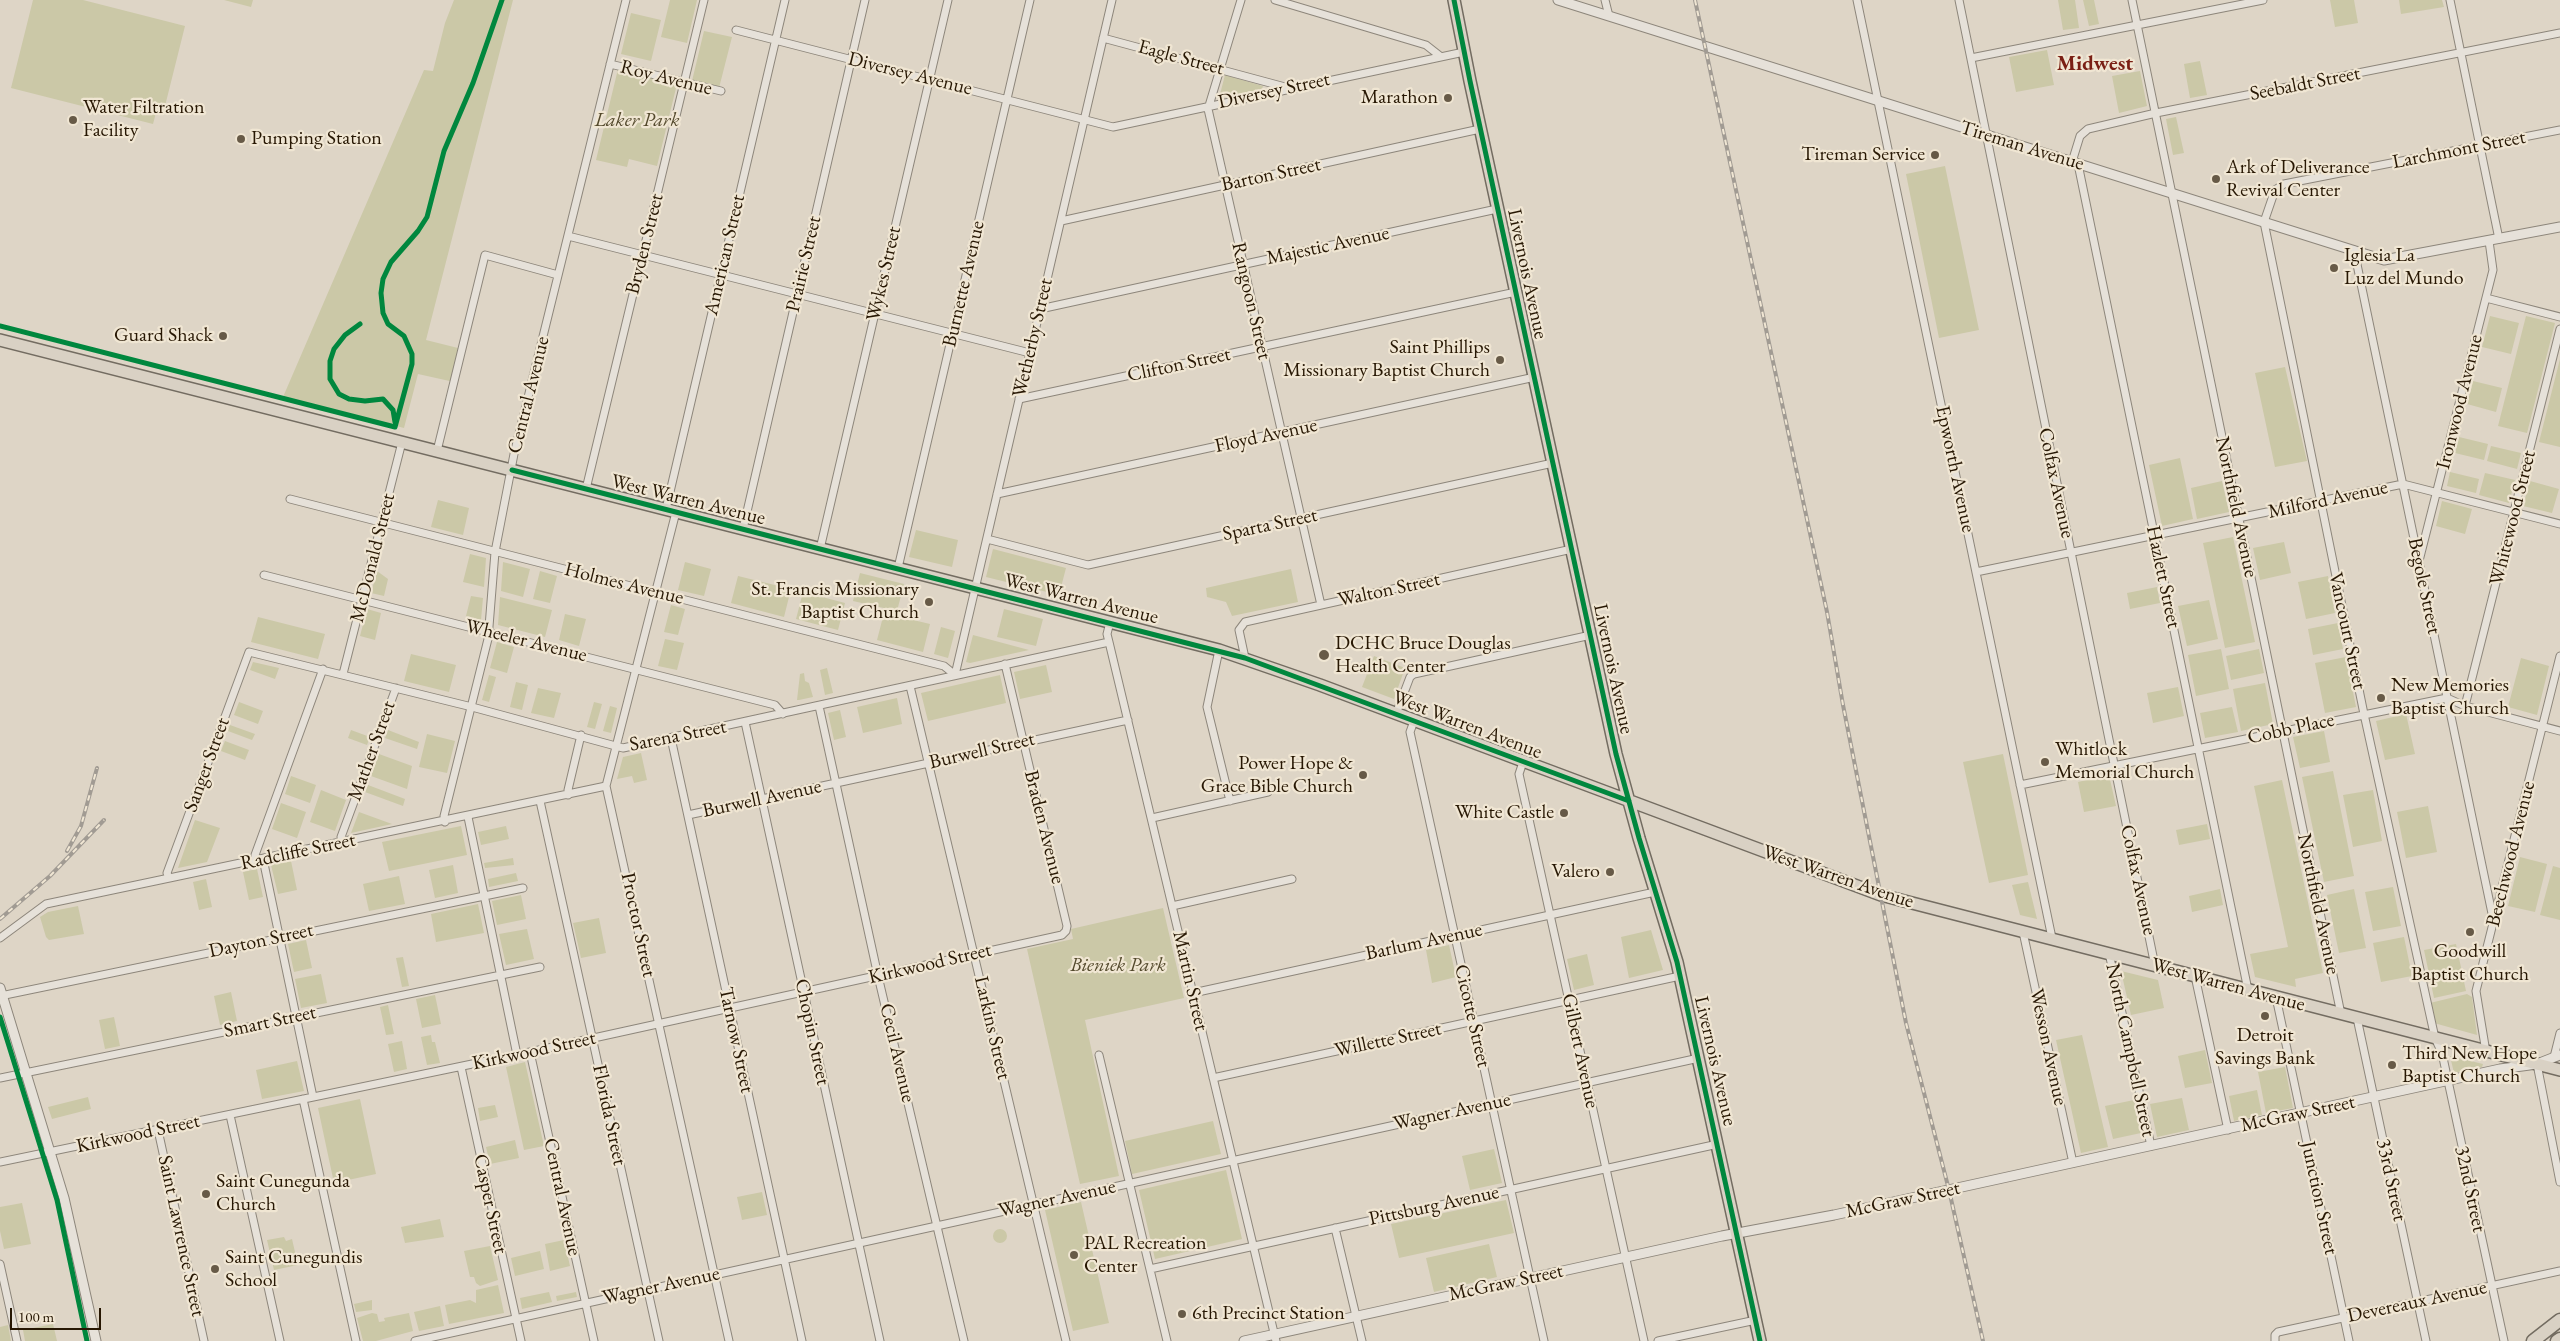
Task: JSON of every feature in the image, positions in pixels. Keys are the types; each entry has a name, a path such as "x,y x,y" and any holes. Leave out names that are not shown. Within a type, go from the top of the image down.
{"highway":[{"path":"2533,1341 2560,1320"}],"main road":[{"name":"Livernois Avenue","path":"1454,0 1480,129 1591,635 1629,801 1680,976 1760,1341"},
{"name":"West Warren Avenue","path":"0,340 1219,650 1245,658 1881,895 2560,1070"}],"street":[{"name":"Central Avenue","path":"445,822 444,816 489,631 495,552 512,470 626,0"},
{"name":"Bryden Street","path":"586,489 704,0"},
{"name":"American Street","path":"671,510 721,274 784,0"},
{"name":"Prairie Street","path":"743,529 865,0"},
{"name":"Wykes Street","path":"820,549 948,0"},
{"name":"Burnette Avenue","path":"898,568 1030,0"},
{"name":"Wetherby Street","path":"955,675 1112,0"},
{"path":"1208,106 1241,0"},
{"path":"1275,0 1426,45 1440,56"},
{"name":"Tireman Avenue","path":"1558,0 2388,261 2560,227"},
{"path":"1605,0 1609,16"},
{"name":"Epworth Avenue","path":"1857,0 2052,938"},
{"name":"Colfax Avenue","path":"1959,0 2155,966"},
{"name":"Northfield Avenue","path":"2132,0 2340,1014"},
{"path":"1971,58 2263,0"},
{"path":"2450,0 2499,239"},
{"name":"Diversey Avenue","path":"736,30 1084,119"},
{"name":"Seebaldt Street","path":"2075,163 2080,136 2088,129 2156,113 2560,34"},
{"name":"Eagle Street","path":"1103,38 1221,68 1288,88"},
{"name":"Diversey Street","path":"1084,119 1113,127 1288,88 1464,52"},
{"name":"Roy Avenue","path":"610,64 721,91"},
{"name":"Rangoon Street","path":"1208,106 1242,265 1263,347 1321,605"},
{"name":"Barton Street","path":"1061,221 1480,129"},
{"name":"Larchmont Street","path":"2264,222 2275,190 2284,184 2560,130"},
{"name":"Hazlett Street","path":"2075,163 2200,748 2248,990"},
{"name":"Majestic Avenue","path":"1040,308 1498,209"},
{"name":"Vancourt Street","path":"2264,222 2364,714 2435,1038"},
{"path":"568,236 1030,353"},
{"name":"Ironwood Avenue","path":"2419,563 2494,266 2489,241"},
{"name":"Begole Street","path":"2354,250 2494,923"},
{"path":"437,451 485,256 558,275"},
{"name":"Clifton Street","path":"1019,399 1516,292"},
{"path":"2486,298 2560,317"},
{"name":"Whitewood Street","path":"2465,706 2560,329"},
{"name":"Floyd Avenue","path":"997,494 1534,377"},
{"name":"McDonald Street","path":"343,674 402,442"},
{"name":"Sparta Street","path":"987,540 1088,565 1554,463"},
{"name":"Milford Avenue","path":"1976,572 2402,484 2560,524"},
{"name":"Holmes Avenue","path":"290,499 944,666 955,675"},
{"name":"Proctor Street","path":"671,510 656,592 606,786 729,1341"},
{"name":"Walton Street","path":"1245,658 1239,630 1244,622 1572,549"},
{"name":"Wheeler Avenue","path":"264,575 636,668 775,705 783,714"},
{"name":"Martin Street","path":"1110,622 1107,634 1275,1338"},
{"path":"1396,714 1410,677 1414,674 1591,635"},
{"name":"Sarena Street","path":"249,652 472,707 581,735 623,748 1109,642"},
{"path":"1219,650 1207,706 1230,801"},
{"name":"Sanger Street","path":"168,878 167,873 249,652"},
{"name":"Beechwood Avenue","path":"2486,1052 2476,994 2560,656"},
{"name":"Braden Avenue","path":"1005,664 1067,926 1066,932"},
{"path":"313,1097 279,938 259,860 255,855 323,670"},
{"name":"Larkins Street","path":"910,686 1066,1341"},
{"name":"Mather Street","path":"342,843 340,837 396,688"},
{"path":"2447,698 2465,706 2560,731"},
{"name":"Cobb Place","path":"2020,786 2447,698"},
{"name":"Cecil Avenue","path":"819,706 878,976 964,1341"},
{"name":"Burwell Street","path":"836,784 1128,720"},
{"name":"Cicotte Street","path":"1414,721 1410,732 1544,1341"},
{"name":"Chopin Street","path":"745,722 880,1341"},
{"path":"568,795 581,735"},
{"name":"Tarnow Street","path":"671,738 802,1341"},
{"name":"Gilbert Avenue","path":"1524,762 1520,774 1644,1341"},
{"name":"Burwell Avenue","path":"688,815 836,784"},
{"name":"Radcliffe Street","path":"0,938 46,904 445,822 606,786"},
{"path":"1152,818 1268,792"},
{"name":"Florida Street","path":"540,801 659,1341"},
{"path":"468,817 517,1055"},
{"path":"1172,906 1292,880"},
{"name":"Dayton Street","path":"3,993 523,888"},
{"name":"Barlum Avenue","path":"1193,993 1655,892"},
{"name":"Kirkwood Street","path":"0,1162 517,1055 1062,935 1066,932"},
{"name":"Wesson Avenue","path":"2023,932 2073,1163"},
{"name":"North Campbell Street","path":"2109,953 2150,1146"},
{"name":"Smart Street","path":"0,1078 540,967"},
{"name":"Willette Street","path":"1213,1078 1680,976"},
{"path":"2195,976 2228,1130"},
{"path":"3,993 31,1072 64,1198 96,1341"},
{"name":"Junction Street","path":"2276,997 2349,1341"},
{"name":"33rd Street","path":"2356,1018 2426,1341"},
{"path":"2557,1056 2560,1033"},
{"name":"32nd Street","path":"2435,1038 2442,1052 2504,1341"},
{"name":"Central Avenue","path":"530,1052 594,1341"},
{"path":"1099,1055 1167,1341"},
{"name":"McGraw Street","path":"1244,1341 1275,1338 1356,1316 1625,1257 1737,1235 2228,1130 2500,1069 2537,1064 2557,1056"},
{"name":"Wagner Avenue","path":"415,1341 434,1339 516,1318 714,1274 1699,1058"},
{"path":"2537,1064 2560,1182"},
{"name":"Casper Street","path":"461,1067 521,1341"},
{"path":"303,1099 356,1341"},
{"path":"230,1115 280,1341"},
{"name":"Saint Lawrence Street","path":"158,1130 204,1341"},
{"name":"Pittsburg Avenue","path":"1150,1269 1718,1144"},
{"path":"1335,1228 1362,1341"},
{"path":"0,1264 17,1341"},
{"name":"Devereaux Avenue","path":"2275,1338 2278,1332 2560,1271"},
{"path":"1658,1341 1756,1320"}],"green space":[{"path":"33,0 83,0 185,26 163,114 156,113 153,124 11,88"},
{"path":"224,0 253,0 251,7"},
{"path":"454,0 513,0 426,340 462,349 454,382 418,374 404,428 283,397 424,70 433,71 445,23"},
{"path":"670,0 697,0 687,43 661,37"},
{"path":"2058,0 2075,0 2079,28 2063,30"},
{"path":"2083,0 2094,0 2099,24 2089,26"},
{"path":"2330,0 2354,0 2358,23 2335,27"},
{"path":"2399,0 2442,0 2444,7 2401,14"},
{"path":"631,13 661,20 651,61 621,54"},
{"path":"704,31 732,37 719,88 692,81"},
{"path":"2047,50 2054,85 2016,92 2009,57"},
{"path":"2200,61 2207,95 2190,98 2184,64"},
{"name":"Laker Park","path":"618,69 677,84 657,166 629,159 627,167 596,160"},
{"path":"2140,71 2147,106 2119,113 2112,76"},
{"path":"1225,75 1263,86 1262,89 1219,98"},
{"path":"2176,117 2184,153 2173,155 2166,119"},
{"path":"1945,166 1979,330 1939,338 1906,174"},
{"path":"2490,316 2519,323 2511,354 2482,347"},
{"path":"2526,316 2555,323 2527,433 2498,426"},
{"path":"2560,359 2560,447 2539,442"},
{"path":"2285,367 2307,461 2275,467 2255,373"},
{"path":"2473,381 2502,388 2496,412 2467,404"},
{"path":"2459,437 2488,444 2484,460 2455,453"},
{"path":"2491,446 2521,453 2517,469 2487,461"},
{"path":"2180,458 2193,519 2162,526 2149,465"},
{"path":"2450,472 2479,479 2476,493 2447,486"},
{"path":"2485,473 2515,480 2509,503 2479,495"},
{"path":"2222,481 2229,512 2197,519 2191,488"},
{"path":"2530,481 2559,489 2552,513 2523,506"},
{"path":"438,500 469,508 463,535 431,527"},
{"path":"2442,501 2472,509 2465,534 2436,526"},
{"path":"916,530 958,540 952,567 909,557"},
{"path":"2233,537 2255,642 2225,648 2203,543"},
{"path":"2284,542 2291,573 2260,580 2253,548"},
{"path":"993,549 1066,568 1059,595 986,577"},
{"path":"470,554 486,558 484,587 463,582"},
{"path":"503,562 530,569 523,597 501,591"},
{"path":"685,562 711,569 704,596 678,590"},
{"path":"1291,569 1298,602 1232,616 1226,602 1207,597 1206,588"},
{"path":"377,571 388,579 384,596 371,593"},
{"path":"540,571 557,576 550,603 533,599"},
{"path":"860,573 904,584 897,611 853,601"},
{"path":"738,576 791,589 784,617 731,603"},
{"path":"2328,576 2335,613 2306,619 2298,582"},
{"path":"2157,587 2160,603 2130,609 2127,593"},
{"path":"803,592 845,603 838,630 796,619"},
{"path":"471,596 483,598 481,620 466,616"},
{"path":"500,597 552,610 545,637 498,625"},
{"path":"2209,600 2218,639 2187,646 2178,606"},
{"path":"671,605 685,609 678,635 664,632"},
{"path":"367,609 381,613 375,640 360,636"},
{"path":"1004,609 1043,619 1036,646 997,637"},
{"path":"884,613 930,624 923,652 877,640"},
{"path":"565,614 586,619 579,646 559,640"},
{"path":"258,617 325,634 318,659 251,642"},
{"path":"2338,623 2343,649 2313,655 2308,629"},
{"path":"941,627 955,631 948,658 934,654"},
{"path":"973,635 1029,650 970,663 966,662"},
{"path":"665,639 684,643 677,670 658,666"},
{"path":"497,642 514,647 507,673 490,668"},
{"path":"2221,649 2229,689 2196,696 2188,655"},
{"path":"2259,649 2264,673 2231,680 2226,656"},
{"path":"411,654 456,665 449,692 404,681"},
{"path":"1374,656 1405,668 1394,699 1362,687"},
{"path":"2346,657 2356,707 2325,713 2315,663"},
{"path":"2521,658 2549,666 2537,715 2508,707"},
{"path":"253,662 279,668 275,679 250,670"},
{"path":"1046,665 1052,692 1020,699 1014,672"},
{"path":"827,668 833,693 825,695 820,670"},
{"path":"804,673 805,681 809,683 813,697 797,700 800,674"},
{"path":"489,675 496,677 489,702 482,700"},
{"path":"1000,675 1006,703 928,721 921,693"},
{"path":"516,682 528,685 522,710 510,707"},
{"path":"2265,683 2273,724 2241,731 2233,689"},
{"path":"2178,687 2184,716 2153,723 2147,693"},
{"path":"538,688 561,693 554,718 531,713"},
{"path":"897,698 902,724 863,733 857,707"},
{"path":"239,702 263,711 258,724 234,715"},
{"path":"594,702 602,704 595,729 587,727"},
{"path":"610,706 617,708 611,733 603,731"},
{"path":"2232,707 2238,732 2205,738 2200,713"},
{"path":"840,710 846,737 834,740 828,713"},
{"path":"2406,714 2415,754 2385,760 2376,721"},
{"path":"230,725 255,734 252,740 228,731"},
{"path":"351,730 370,737 367,745 348,738"},
{"path":"388,730 419,742 417,749 385,738"},
{"path":"2324,731 2330,762 2300,768 2293,737"},
{"path":"427,734 455,741 447,773 419,767"},
{"path":"225,741 249,750 245,760 221,751"},
{"path":"641,753 647,780 634,783 632,776 617,779 623,757"},
{"path":"379,754 412,766 407,789 371,776"},
{"path":"2003,754 2028,875 1989,883 1963,762"},
{"path":"2333,771 2354,876 2324,882 2302,777"},
{"path":"2109,775 2116,806 2084,812 2078,782"},
{"path":"291,776 316,785 310,803 285,794"},
{"path":"2282,780 2323,973 2295,979 2296,987 2255,977 2250,954 2288,947 2254,786"},
{"path":"368,785 405,799 403,806 365,792"},
{"path":"321,790 346,800 335,831 310,822"},
{"path":"2373,790 2382,841 2353,847 2343,795"},
{"path":"281,803 306,812 297,838 272,829"},
{"path":"2428,806 2437,852 2406,858 2397,812"},
{"path":"359,812 392,824 351,833"},
{"path":"195,820 220,828 207,862 178,868"},
{"path":"2207,824 2210,839 2179,845 2176,830"},
{"path":"461,826 467,855 389,871 382,842"},
{"path":"506,826 509,839 481,845 478,832"},
{"path":"2520,857 2547,864 2535,912 2508,906"},
{"path":"513,858 514,865 485,868 484,863"},
{"path":"291,861 297,890 278,894 271,865"},
{"path":"453,865 458,893 435,898 429,870"},
{"path":"2553,866 2560,868 2560,920 2540,915"},
{"path":"257,869 263,897 249,900 243,872"},
{"path":"516,873 518,881 489,887 488,879"},
{"path":"399,876 405,904 369,911 363,884"},
{"path":"206,879 212,907 199,910 193,882"},
{"path":"2028,882 2037,919 2020,915 2012,885"},
{"path":"2393,887 2401,926 2373,931 2365,892"},
{"path":"2220,889 2223,905 2192,912 2189,896"},
{"path":"2354,889 2366,948 2339,953 2327,895"},
{"path":"521,895 526,919 497,925 492,901"},
{"path":"478,904 484,933 436,942 431,914"},
{"path":"78,906 84,934 49,940 46,937 40,917 48,912"},
{"name":"Bieniek Park","path":"1163,908 1184,998 1085,1020 1119,1176 1080,1184 1027,949 1073,939 1071,929"},
{"path":"599,918 606,953 581,958 573,923"},
{"path":"527,929 534,959 506,965 499,934"},
{"path":"1651,930 1663,970 1629,978 1621,937"},
{"path":"2404,937 2412,976 2381,982 2373,943"},
{"path":"306,940 312,968 294,972 288,944"},
{"path":"2456,944 2466,991 2434,998 2424,950"},
{"path":"1449,945 1456,977 1432,983 1426,950"},
{"path":"1587,954 1594,985 1574,990 1567,959"},
{"path":"403,957 409,986 402,987 396,958"},
{"path":"2121,971 2158,980 2164,1008 2131,1015"},
{"path":"321,974 327,1003 301,1008 295,979"},
{"path":"231,992 237,1021 220,1025 214,996"},
{"path":"2467,994 2472,997 2477,1035 2434,1023 2430,1003"},
{"path":"435,995 441,1024 422,1028 416,999"},
{"path":"388,1005 394,1034 386,1035 380,1007"},
{"path":"114,1017 120,1046 105,1049 99,1020"},
{"path":"431,1035 432,1042 435,1042 440,1063 427,1065 421,1037"},
{"path":"2082,1035 2108,1147 2081,1153 2056,1040"},
{"path":"402,1041 407,1069 394,1072 388,1044"},
{"path":"2205,1050 2212,1083 2185,1088 2178,1056"},
{"path":"2450,1056 2483,1064 2482,1067 2454,1073"},
{"path":"297,1061 304,1091 262,1099 256,1070"},
{"path":"525,1062 544,1146 524,1150 506,1067"},
{"path":"2285,1067 2293,1108 2266,1113 2258,1072"},
{"path":"2257,1090 2262,1115 2234,1121 2229,1096"},
{"path":"88,1097 91,1109 52,1119 48,1107"},
{"path":"2182,1098 2189,1130 2157,1137 2150,1104"},
{"path":"360,1099 376,1174 334,1183 318,1108"},
{"path":"2134,1100 2141,1133 2113,1139 2105,1106"},
{"path":"495,1105 498,1117 480,1121 478,1108"},
{"path":"1213,1121 1221,1154 1132,1174 1125,1141"},
{"path":"515,1140 519,1158 490,1164 486,1147"},
{"path":"1494,1149 1502,1183 1470,1190 1462,1156"},
{"path":"1226,1170 1242,1239 1155,1259 1139,1190"},
{"path":"762,1192 767,1215 742,1220 737,1197"},
{"path":"1506,1200 1514,1233 1399,1258 1391,1224"},
{"name":"PAL Recreation Center","path":"1081,1202 1109,1323 1073,1331 1045,1210"},
{"path":"22,1203 31,1244 4,1249 0,1231 0,1207"},
{"path":"440,1219 444,1237 405,1243 401,1227"},
{"path":"1000,1229 1005,1231 1007,1236 1005,1241 1000,1243 995,1241 993,1236 995,1231"},
{"path":"284,1237 286,1241 292,1239 298,1265 274,1270 267,1240"},
{"path":"564,1240 570,1266 550,1271 545,1244"},
{"path":"1489,1244 1497,1277 1434,1292 1426,1258"},
{"path":"490,1246 498,1280 480,1286 476,1283 474,1277 470,1277 464,1251"},
{"path":"540,1251 544,1269 515,1276 511,1258"},
{"path":"498,1285 504,1313 449,1324 445,1305 470,1300 476,1303 476,1290"},
{"path":"549,1292 552,1302 522,1309 520,1298"},
{"path":"576,1292 577,1297 557,1301 556,1296"},
{"path":"372,1300 372,1310 356,1312 354,1304"},
{"path":"440,1306 444,1326 419,1331 414,1312"},
{"path":"372,1313 377,1314 379,1322 385,1321 384,1318 409,1313 413,1331 376,1341 363,1341 357,1318"},
{"path":"53,1324 57,1341 25,1341 23,1330"},
{"path":"8,1325 11,1341 0,1341 0,1327"}],"railway":[{"path":"1695,0 1827,612 1843,705 1906,1023 1949,1190 1983,1341"},
{"path":"67,851 81,826 97,768"},
{"path":"0,919 50,876 104,820"}],"cycle path":[{"path":"395,427 412,364 412,354 404,336 388,324 383,313 381,293 383,279 391,262 418,231 427,217 444,151 473,83 502,0"},
{"path":"1454,0 1616,754 1639,838 1677,962 1760,1341"},
{"path":"360,324 345,335 334,349 330,361 330,379 339,394 349,399 365,401 383,399 393,410 395,422"},
{"path":"0,326 395,427"},
{"path":"512,470 1245,658 1629,801"},
{"path":"0,1017 57,1200 87,1341"}],"place":[{"name":"Marathon","path":"1448,98"},
{"name":"Water Filtration Facility","path":"73,120"},
{"name":"Pumping Station","path":"241,139"},
{"name":"Tireman Service","path":"1935,155"},
{"name":"Ark of Deliverance Revival Center","path":"2216,179"},
{"name":"Iglesia La Luz del Mundo","path":"2334,268"},
{"name":"Guard Shack","path":"223,336"},
{"name":"Saint Phillips Missionary Baptist Church","path":"1500,360"},
{"name":"St. Francis Missionary Baptist Church","path":"929,602"},
{"name":"DCHC Bruce Douglas Health Center","path":"1324,655"},
{"name":"New Memories Baptist Church","path":"2381,698"},
{"name":"Whitlock Memorial Church","path":"2045,762"},
{"name":"Power Hope & Grace Bible Church","path":"1363,775"},
{"name":"White Castle","path":"1564,813"},
{"name":"Valero","path":"1610,872"},
{"name":"Goodwill Baptist Church","path":"2470,932"},
{"name":"Detroit Savings Bank","path":"2265,1016"},
{"name":"Third New Hope Baptist Church","path":"2392,1065"},
{"name":"Saint Cunegunda Church","path":"206,1194"},
{"name":"PAL Recreation Center","path":"1074,1255"},
{"name":"Saint Cunegundis School","path":"215,1269"},
{"name":"6th Precinct Station","path":"1182,1314"}],"district":[{"name":"Midwest","path":"2095,64"}]}
